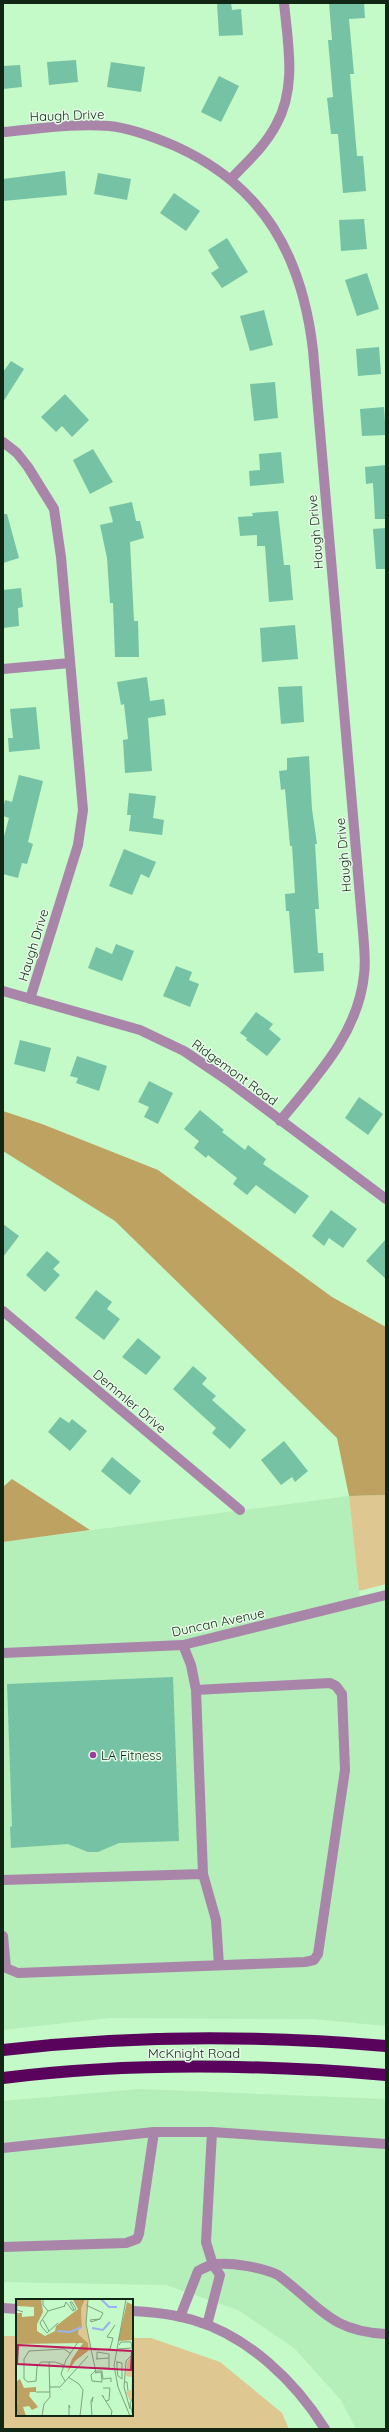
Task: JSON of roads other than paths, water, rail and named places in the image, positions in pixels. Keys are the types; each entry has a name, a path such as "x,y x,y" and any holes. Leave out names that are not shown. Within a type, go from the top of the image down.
{"highway":[{"name":"McKnight Road","path":"3,2050 59,2044 169,2038 280,2039 386,2046"},
{"name":"McKnight Road","path":"3,2078 62,2072 170,2066 279,2067 386,2075"}],"street":[{"path":"231,179 260,148 276,126 285,106 290,82 284,3"},
{"name":"Haugh Drive","path":"3,132 86,125 109,126 149,135 190,153 231,179 264,215 289,255 299,281 309,321 363,932 365,974 356,1011 340,1044 328,1064 280,1122"},
{"name":"Haugh Drive","path":"3,442 17,453 28,467 54,509 60,544 83,810 78,845 30,999"},
{"path":"3,670 70,663"},
{"name":"Ridgemont Road","path":"3,991 140,1030 161,1040 207,1065 280,1122 386,1199"},
{"name":"Demmler Drive","path":"4,1312 240,1510"},
{"name":"Duncan Avenue","path":"3,1653 183,1645 386,1596"},
{"path":"183,1645 192,1665 196,1690 203,1874 216,1920 219,1965"},
{"path":"3,1936 4,1963 6,1968 12,1972 305,1962 314,1960 318,1954 345,1770 342,1694 336,1686 330,1683 196,1690"},
{"path":"3,1880 203,1874"},
{"path":"3,2247 126,2243 137,2239 154,2132"},
{"path":"3,2148 154,2132 212,2132 386,2144"},
{"path":"207,2325 220,2275 212,2265 206,2242 212,2132"},
{"path":"180,2317 198,2271 212,2265 242,2266 270,2272 286,2282 332,2320 359,2331 386,2334"},
{"path":"3,2308 16,2308"},
{"path":"133,2311 180,2317 207,2325 239,2342 267,2362 293,2386 325,2429"}],"place":[{"name":"LA Fitness","path":"93,1755"}]}
